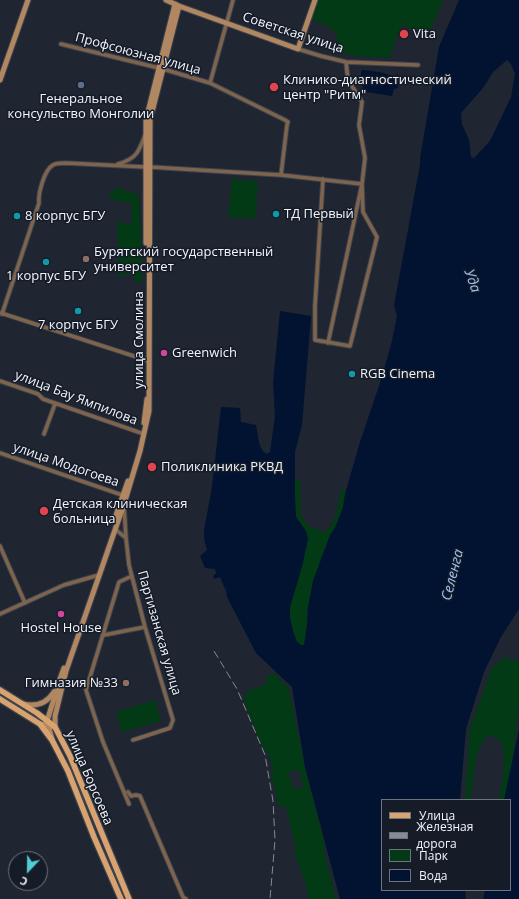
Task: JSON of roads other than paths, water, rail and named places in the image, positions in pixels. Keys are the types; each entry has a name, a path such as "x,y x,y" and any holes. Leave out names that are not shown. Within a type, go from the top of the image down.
{"main road":[{"path":"0,80 28,0"},
{"name":"Советская улица","path":"166,0 298,49"},
{"path":"298,49 315,0"},
{"name":"улица Смолина","path":"55,727 55,716 66,671 97,576 124,504 125,495 149,411 148,167 150,120 177,5"},
{"path":"148,167 145,133 146,120 161,68"},
{"path":"59,682 125,495"},
{"name":"улица Смолина","path":"48,723 59,682 66,671"},
{"path":"22,703 35,706 47,701 57,688"},
{"name":"улица Борсоева","path":"0,690 22,703 55,727 74,768 129,899"},
{"name":"улица Борсоева","path":"0,699 40,724 52,740 68,771 94,837 121,899"},
{"path":"40,724 48,723 52,740"},
{"path":"68,771 74,768"}],"street":[{"name":"улица Смолина","path":"177,5 180,0"},
{"path":"210,83 233,0"},
{"name":"Профсоюзная улица","path":"61,44 161,68 210,83 285,120 288,122 281,175"},
{"name":"Советская улица","path":"298,49 346,62 418,65"},
{"path":"328,343 362,184 365,158 359,125 362,102 348,80 346,62"},
{"path":"115,165 129,161 135,155 141,146 145,133"},
{"path":"148,361 1,313 39,203 39,196 48,170 53,165 61,163 115,165 281,175 362,184"},
{"path":"323,179 315,306 315,340 350,346 377,237 364,212 362,184"},
{"name":"улица Бау Ямпилова","path":"0,381 38,394 43,399 55,404 143,434"},
{"path":"44,434 55,404"},
{"name":"улица Модогоева","path":"0,453 125,495"},
{"name":"Партизанская улица","path":"124,504 129,566 145,627 173,720 170,728 133,740"},
{"path":"115,529 126,538"},
{"path":"0,546 25,604"},
{"path":"0,614 25,604 64,584 97,576"},
{"path":"129,804 103,742 86,690 119,582 132,576"},
{"path":"104,635 145,627"},
{"path":"128,792 131,796 140,796 181,891 186,899"}],"water":[{"path":"459,0 519,0 519,609 501,637 484,672 466,729 460,799 381,799 381,891 465,891 466,899 340,899 305,767 292,687 256,653 227,597 220,577 214,579 213,576 216,573 215,569 205,568 200,556 207,550 204,539 204,530 212,487 221,407 240,408 241,422 256,425 262,449 267,454 270,452 275,416 273,383 280,311 311,316 302,425 295,452 296,517 306,531 308,539 302,567 290,607 290,618 297,642 304,645 308,607 313,581 330,535 335,528 343,507 345,494 360,442 381,380 392,341 397,316 394,305 420,165 439,47","holes":["507,60 511,64 515,74 511,97 490,141 474,158 471,157 469,140 462,124 461,113 483,88 493,72"]},
{"path":"362,70 394,76 398,74 398,88 394,89 392,96 366,92 359,81"},
{"path":"519,729 519,899 483,899 485,891 511,891 511,799 504,799"}],"railway":[{"path":"214,651 237,689 265,755 273,801 275,840 270,899"}],"place":[{"name":"Vita","path":"404,34"},
{"name":"Генеральное консульство Монголии","path":"81,85"},
{"name":"Клинико-диагностический центр \"Ритм\"","path":"274,87"},
{"name":"ТД Первый","path":"276,214"},
{"name":"8 корпус БГУ","path":"17,216"},
{"name":"Бурятский государственный университет","path":"86,259"},
{"name":"1 корпус БГУ","path":"46,262"},
{"name":"7 корпус БГУ","path":"78,311"},
{"name":"Greenwich","path":"164,353"},
{"name":"RGB Cinema","path":"352,374"},
{"name":"Поликлиника РКВД","path":"152,467"},
{"name":"Детская клиническая больница","path":"44,511"},
{"name":"Hostel House","path":"61,614"},
{"name":"Гимназия №33","path":"126,683"}],"water label":[{"name":"Уда","path":"472,281"},
{"name":"Селенга","path":"453,575"}]}
